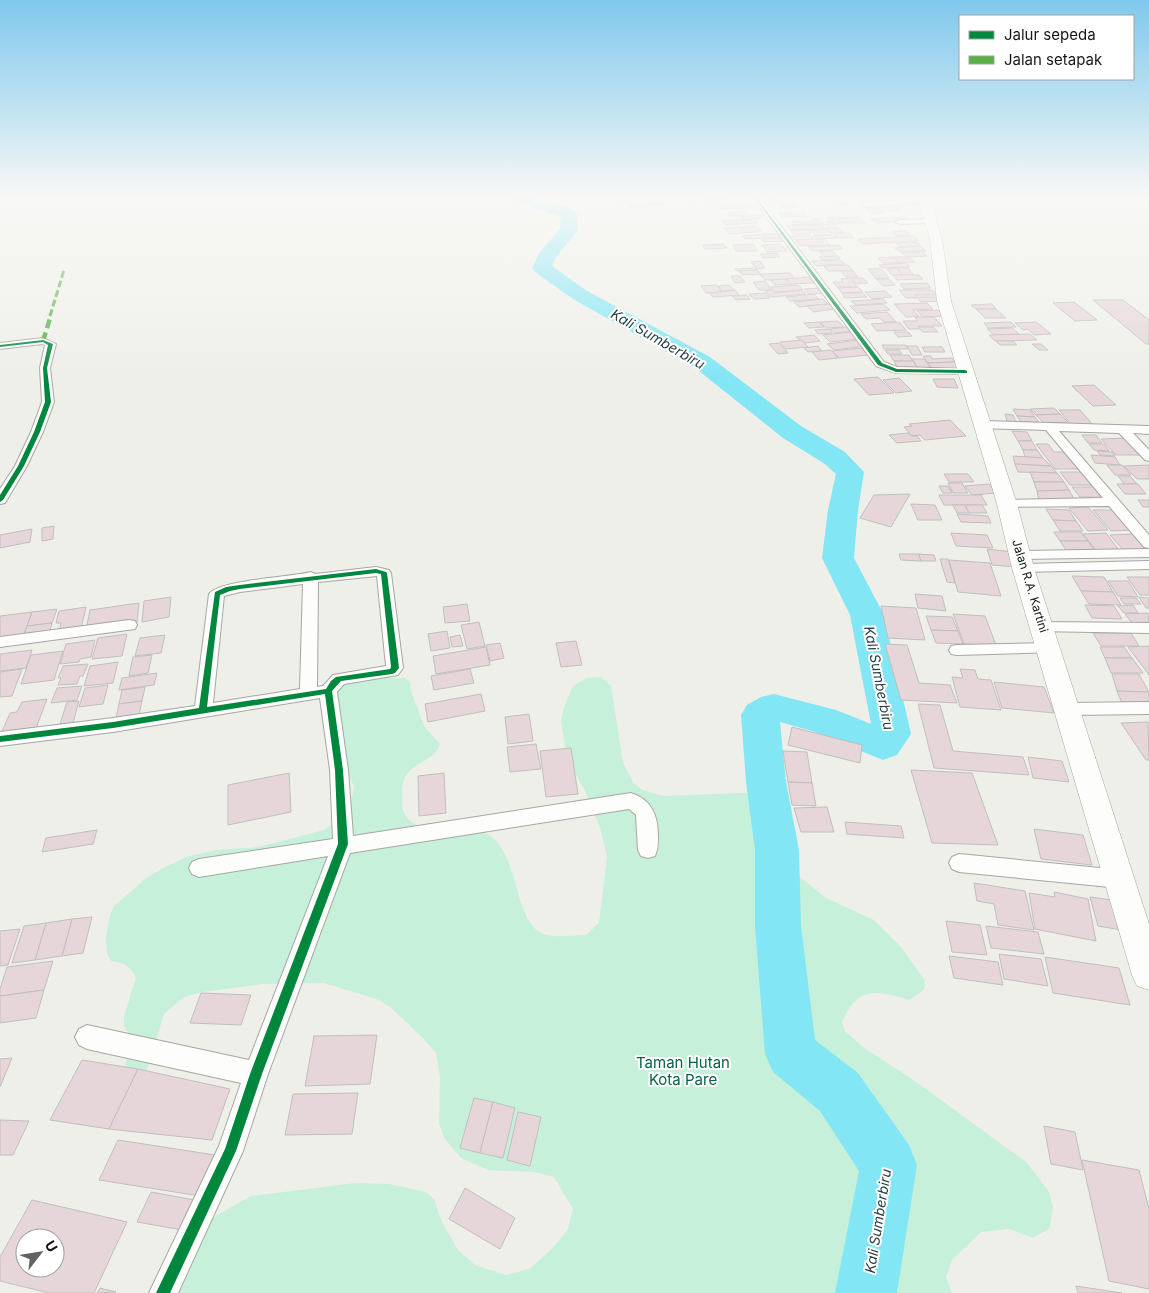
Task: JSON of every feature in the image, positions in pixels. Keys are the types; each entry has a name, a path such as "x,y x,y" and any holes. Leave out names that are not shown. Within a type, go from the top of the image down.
{"main road":[{"name":"Jalan R.A. Kartini","path":"938,257 944,301 1149,974"}],"street":[{"path":"801,257 884,367 896,370 965,372"},
{"path":"0,346 43,341 51,344 45,368 48,402 37,432 21,466 0,500"},
{"path":"983,425 1149,430"},
{"path":"1050,428 1149,544"},
{"path":"1124,430 1149,457"},
{"path":"1007,504 1112,502"},
{"path":"1022,561 1149,553"},
{"path":"1022,561 1149,565"},
{"path":"0,739 113,725 328,691 339,679 390,672 394,669 385,574 376,571 311,577 240,586 217,594 203,710"},
{"path":"308,694 311,577"},
{"path":"0,642 129,625"},
{"path":"1042,627 1149,628"},
{"path":"957,650 1049,648"},
{"path":"163,1293 230,1151 256,1074 343,844 339,770 328,691"},
{"path":"1068,709 1149,708"},
{"path":"198,868 343,844 631,802 640,805 646,813 648,850"},
{"path":"959,863 1120,879"},
{"path":"87,1037 256,1074"}],"green space":[{"name":"Taman Hutan Kota Pare","path":"346,677 406,678 411,684 410,688 424,726 440,744 431,757 411,769 406,776 403,784 403,811 415,825 423,828 441,832 483,832 495,840 504,853 511,869 527,918 536,929 547,935 586,935 599,923 607,857 600,827 565,747 561,721 564,707 573,686 586,678 601,677 611,686 623,763 633,782 642,790 663,796 767,792 777,851 800,877 826,898 874,920 902,948 925,981 924,990 909,1000 878,993 862,997 848,1010 842,1022 845,1031 863,1047 912,1079 1026,1162 1048,1190 1053,1206 1050,1228 1033,1238 1009,1229 981,1232 952,1260 946,1277 952,1293 163,1293 190,1236 219,1214 251,1196 355,1183 389,1184 426,1192 434,1199 442,1222 458,1250 475,1265 506,1275 529,1269 551,1250 568,1229 573,1209 554,1177 534,1172 488,1170 461,1158 445,1139 439,1124 440,1077 436,1053 391,1008 379,1000 324,983 263,984 203,992 184,997 164,1014 144,1079 119,1082 129,1053 130,1035 124,1026 124,1016 136,978 129,968 123,964 111,961 107,954 106,939 109,918 114,906 145,879 186,857 216,850 259,847 324,830 350,810 354,786 339,757 328,691"}],"building":[{"path":"819,257 839,257 840,259 822,260"},
{"path":"893,257 909,257 915,262 899,263"},
{"path":"893,257 899,263 883,263 878,258"},
{"path":"840,260 845,264 816,266 812,261"},
{"path":"760,261 765,268 757,269 751,262"},
{"path":"906,263 910,267 882,268 879,265"},
{"path":"848,265 853,271 828,271 824,266"},
{"path":"755,268 757,270 737,271 735,269"},
{"path":"880,268 889,278 876,279 868,269"},
{"path":"897,268 903,275 892,275 887,269"},
{"path":"897,268 908,268 914,275 903,275"},
{"path":"757,270 761,274 742,275 739,271"},
{"path":"841,271 853,271 858,277 846,277"},
{"path":"790,273 795,279 765,280 760,274"},
{"path":"893,275 919,275 923,279 897,280"},
{"path":"731,276 740,276 745,282 735,283"},
{"path":"808,277 814,283 791,284 786,279"},
{"path":"850,278 857,287 837,287 833,282 843,282 841,279"},
{"path":"852,278 863,278 868,283 856,284"},
{"path":"786,279 791,284 775,285 771,280"},
{"path":"876,279 889,279 895,285 884,286"},
{"path":"765,281 772,290 759,290 753,282"},
{"path":"927,283 931,288 904,289 900,284"},
{"path":"716,285 722,292 706,293 701,286"},
{"path":"729,285 734,290 722,291 718,286"},
{"path":"798,285 803,290 776,292 771,287"},
{"path":"858,287 863,292 842,293 838,288"},
{"path":"819,288 825,293 809,294 804,289"},
{"path":"735,290 739,295 713,297 710,293"},
{"path":"772,290 775,293 802,290 806,294 771,297 765,291"},
{"path":"899,290 932,290 937,295 915,295 917,298 906,298"},
{"path":"885,291 892,297 872,299 865,292"},
{"path":"765,293 770,298 754,299 749,294"},
{"path":"842,293 863,293 867,297 845,298"},
{"path":"814,294 819,299 790,301 786,297"},
{"path":"747,295 750,299 736,300 732,296"},
{"path":"917,297 939,297 944,301 921,302"},
{"path":"823,299 828,304 799,307 794,302"},
{"path":"883,299 887,303 856,305 851,301"},
{"path":"1093,300 1123,300 1149,320 1149,344 1146,344"},
{"path":"1074,302 1097,320 1075,321 1053,303"},
{"path":"927,303 933,309 913,310 919,316 906,317 894,304"},
{"path":"829,304 835,309 813,312 807,306"},
{"path":"883,304 890,310 857,313 850,306"},
{"path":"992,304 996,309 976,309 971,305"},
{"path":"976,309 996,309 1006,318 985,318"},
{"path":"938,310 944,316 923,317 917,311"},
{"path":"887,312 896,322 884,322 880,318 866,319 861,314"},
{"path":"915,317 934,317 942,326 918,326 920,329 909,329 903,321 918,321"},
{"path":"838,321 844,327 826,328 820,322"},
{"path":"819,322 824,327 809,328 804,323"},
{"path":"899,322 906,330 877,331 871,324"},
{"path":"1011,322 1016,327 988,328 984,323"},
{"path":"1036,322 1051,334 1034,335 1028,329 1023,330 1015,323"},
{"path":"850,327 855,331 834,333 830,329"},
{"path":"918,327 933,327 938,332 923,332"},
{"path":"1012,328 1019,334 994,335 987,329"},
{"path":"829,329 832,333 818,334 815,330"},
{"path":"851,332 859,339 830,342 823,335"},
{"path":"894,332 908,332 912,336 898,337"},
{"path":"1030,334 1037,340 995,341 989,335"},
{"path":"814,335 820,341 805,343 796,337"},
{"path":"802,340 808,347 786,349 780,342"},
{"path":"860,340 866,346 834,350 827,344"},
{"path":"996,341 1013,341 1017,345 1000,345"},
{"path":"779,343 788,353 778,354 769,344"},
{"path":"1032,344 1041,344 1048,350 1039,350"},
{"path":"882,345 906,345 908,349 884,349"},
{"path":"818,346 822,351 808,352 804,348"},
{"path":"907,346 917,346 922,355 912,355"},
{"path":"922,347 942,347 945,352 925,352"},
{"path":"861,348 868,355 839,358 832,351"},
{"path":"831,350 838,358 819,360 812,352"},
{"path":"885,350 899,350 902,354 888,354"},
{"path":"890,355 909,355 913,361 894,361"},
{"path":"923,356 931,356 932,359 952,358 955,362 928,363"},
{"path":"912,359 924,359 932,370 920,370"},
{"path":"894,361 913,361 918,369 898,369"},
{"path":"955,362 961,369 933,370 928,363"},
{"path":"878,377 894,393 869,395 854,379"},
{"path":"899,378 912,391 896,393 883,380"},
{"path":"933,379 954,379 958,388 937,387"},
{"path":"1094,385 1116,405 1093,406 1072,386"},
{"path":"1054,408 1060,414 1036,415 1030,409"},
{"path":"1013,409 1030,410 1035,417 1017,416"},
{"path":"1059,410 1080,410 1093,425 1072,425"},
{"path":"1005,414 1013,415 1016,422 1007,421"},
{"path":"1060,414 1068,422 1044,423 1036,415"},
{"path":"1017,416 1035,417 1039,422 1021,422"},
{"path":"950,420 966,436 925,440 920,435 912,436 904,427 912,426 909,424"},
{"path":"1012,431 1027,432 1032,441 1018,441"},
{"path":"908,433 912,436 917,436 921,441 897,443 889,435"},
{"path":"1082,435 1096,435 1102,443 1088,443"},
{"path":"1130,438 1146,455 1116,455 1101,439"},
{"path":"1018,441 1032,441 1037,450 1023,450"},
{"path":"1036,444 1048,444 1054,452 1064,452 1071,461 1076,461 1082,469 1055,469"},
{"path":"1089,444 1104,444 1109,451 1094,450"},
{"path":"1023,450 1037,450 1043,458 1025,457"},
{"path":"1097,451 1112,452 1115,456 1100,455"},
{"path":"1091,455 1115,457 1120,465 1095,463"},
{"path":"1013,456 1043,458 1051,466 1015,464"},
{"path":"1015,464 1051,466 1057,473 1018,472"},
{"path":"1107,465 1122,465 1131,475 1115,475"},
{"path":"1149,465 1149,479 1137,479 1124,466"},
{"path":"1030,472 1057,473 1064,482 1034,482"},
{"path":"1060,472 1084,472 1094,485 1070,485"},
{"path":"944,474 968,474 974,482 949,482"},
{"path":"1118,476 1130,476 1137,484 1124,484"},
{"path":"1034,482 1064,482 1069,490 1037,491"},
{"path":"948,483 962,483 968,493 953,493"},
{"path":"989,484 996,493 972,495 965,486"},
{"path":"1117,484 1138,484 1146,494 1125,494"},
{"path":"939,486 948,486 952,493 943,493"},
{"path":"1072,487 1094,487 1102,497 1080,497"},
{"path":"1069,490 1075,500 1039,501 1037,491"},
{"path":"910,494 891,527 860,518 874,495"},
{"path":"939,495 981,495 987,505 944,505"},
{"path":"1138,500 1149,500 1149,507 1143,507"},
{"path":"911,504 935,505 942,520 918,520"},
{"path":"953,505 965,505 969,513 957,513"},
{"path":"965,505 982,505 987,513 969,513"},
{"path":"1088,507 1108,530 1088,531 1069,508"},
{"path":"1046,509 1069,510 1076,521 1053,520"},
{"path":"1093,510 1117,510 1135,530 1111,531"},
{"path":"957,514 988,516 991,523 961,522"},
{"path":"1053,520 1076,521 1083,531 1060,531"},
{"path":"54,526 53,539 42,541 42,528"},
{"path":"32,529 30,542 0,548 0,535"},
{"path":"1054,532 1081,532 1088,541 1060,541"},
{"path":"951,533 987,535 993,548 956,546"},
{"path":"1106,533 1121,553 1098,553 1083,534"},
{"path":"1133,534 1149,551 1125,552 1110,535"},
{"path":"1060,541 1088,541 1096,553 1068,553"},
{"path":"987,549 1013,552 1018,567 992,565"},
{"path":"899,554 919,554 921,561 901,560"},
{"path":"919,554 934,555 936,561 921,561"},
{"path":"940,559 948,559 955,583 947,582"},
{"path":"949,560 990,563 1001,596 958,592"},
{"path":"1072,576 1104,577 1113,592 1081,591"},
{"path":"1127,577 1149,577 1149,595 1140,595"},
{"path":"1108,581 1128,581 1138,597 1118,596"},
{"path":"1081,591 1113,592 1121,605 1089,604"},
{"path":"915,594 942,596 946,611 918,608"},
{"path":"171,597 169,617 142,622 144,601"},
{"path":"1139,597 1149,598 1149,608 1146,608"},
{"path":"1120,598 1136,598 1141,604 1124,604"},
{"path":"139,603 137,622 86,630 90,610"},
{"path":"467,604 470,621 445,623 443,607"},
{"path":"1085,605 1114,606 1122,619 1092,618"},
{"path":"1133,605 1138,613 1124,613 1118,606"},
{"path":"881,606 916,608 925,640 888,638"},
{"path":"86,607 81,629 59,632 61,623 56,623 59,611"},
{"path":"57,609 52,623 27,626 32,612"},
{"path":"32,612 23,637 0,640 0,616"},
{"path":"1148,613 1149,624 1133,624 1125,614"},
{"path":"953,614 985,616 996,645 964,644"},
{"path":"926,616 952,617 958,631 931,630"},
{"path":"479,622 485,646 467,649 461,625"},
{"path":"52,623 49,634 23,637 27,626"},
{"path":"931,630 958,631 963,644 936,643"},
{"path":"447,631 450,648 431,651 428,634"},
{"path":"1093,633 1131,633 1139,646 1101,646"},
{"path":"127,634 122,656 92,659 98,638"},
{"path":"165,635 161,653 135,656 140,638"},
{"path":"460,635 463,646 452,647 450,637"},
{"path":"95,640 91,657 80,659 79,662 60,664 66,644"},
{"path":"576,641 582,665 561,667 556,643"},
{"path":"500,643 504,658 490,661 486,645"},
{"path":"885,644 907,645 919,683 950,685 957,703 901,700"},
{"path":"1149,646 1149,675 1128,647"},
{"path":"486,647 490,665 436,674 433,656"},
{"path":"1100,647 1124,647 1132,658 1105,658"},
{"path":"32,650 26,668 0,671 0,654"},
{"path":"63,651 54,680 21,684 31,655"},
{"path":"152,655 148,673 129,676 133,657"},
{"path":"1105,658 1132,658 1143,673 1111,673"},
{"path":"118,662 113,683 84,686 90,666"},
{"path":"88,664 77,684 58,685 61,678 58,678 63,666"},
{"path":"22,669 12,696 0,697 0,672"},
{"path":"470,669 474,683 434,690 431,676"},
{"path":"960,669 975,670 978,679 991,680 1001,710 960,707 952,677 963,678"},
{"path":"157,673 154,685 119,690 122,678"},
{"path":"1112,674 1139,674 1149,692 1117,691"},
{"path":"994,682 1044,687 1054,713 1002,708"},
{"path":"108,685 103,704 79,707 85,688"},
{"path":"82,686 77,700 51,703 57,688"},
{"path":"145,687 142,701 119,704 122,690"},
{"path":"1117,691 1149,692 1149,708 1124,708"},
{"path":"481,694 485,711 428,722 425,704"},
{"path":"47,699 35,731 1,734 10,713 17,712 22,702"},
{"path":"79,701 73,723 60,724 67,702"},
{"path":"142,701 138,720 115,723 119,704"},
{"path":"918,704 940,705 953,751 1023,757 1029,775 934,768"},
{"path":"529,714 533,741 508,744 505,717"},
{"path":"1148,722 1149,760 1146,760 1121,723"},
{"path":"792,727 862,745 860,763 788,745"},
{"path":"536,744 541,769 510,772 507,747"},
{"path":"571,748 578,794 546,797 540,751"},
{"path":"783,751 807,752 812,783 788,782"},
{"path":"1028,757 1062,761 1069,782 1033,778"},
{"path":"911,770 972,773 998,845 932,843"},
{"path":"289,773 291,812 228,825 228,785"},
{"path":"444,773 446,813 419,816 418,776"},
{"path":"788,782 812,783 816,806 792,805"},
{"path":"827,807 834,832 801,832 794,808"},
{"path":"845,822 901,826 904,838 847,834"},
{"path":"1034,829 1083,835 1092,865 1041,859"},
{"path":"97,830 93,844 42,852 46,838"},
{"path":"974,883 1025,891 1034,930 998,925 994,904 977,901"},
{"path":"1054,892 1088,899 1096,941 1035,929 1029,893 1055,897"},
{"path":"1090,897 1112,900 1121,930 1098,926"},
{"path":"92,917 83,953 62,956 72,919"},
{"path":"72,919 62,956 35,960 46,923"},
{"path":"946,921 980,925 987,955 952,952"},
{"path":"46,923 35,960 12,963 24,926"},
{"path":"986,926 1038,932 1044,954 991,948"},
{"path":"20,929 8,965 0,966 0,931"},
{"path":"999,954 1041,959 1048,986 1004,979"},
{"path":"949,956 998,962 1003,985 954,978"},
{"path":"1045,957 1119,968 1130,1005 1053,993"},
{"path":"53,961 44,990 0,996 0,989 7,967"},
{"path":"44,990 36,1018 0,1023 0,996"},
{"path":"201,993 251,995 241,1025 190,1023"},
{"path":"377,1035 370,1084 305,1086 314,1036"},
{"path":"12,1058 0,1087 0,1059"},
{"path":"82,1060 138,1069 109,1129 50,1120"},
{"path":"138,1069 230,1089 212,1140 109,1129"},
{"path":"358,1093 352,1134 285,1135 293,1094"},
{"path":"474,1098 493,1102 480,1153 460,1148"},
{"path":"493,1102 515,1108 503,1158 480,1153"},
{"path":"518,1112 541,1117 530,1166 507,1160"},
{"path":"0,1120 29,1121 13,1155 0,1155"},
{"path":"1044,1126 1075,1132 1083,1170 1051,1164"},
{"path":"118,1140 215,1155 200,1196 99,1180"},
{"path":"1082,1160 1139,1170 1149,1209 1149,1289 1109,1281"},
{"path":"465,1188 515,1218 500,1249 449,1219"},
{"path":"151,1192 200,1201 188,1231 137,1222"},
{"path":"32,1200 127,1222 94,1293 49,1293 0,1281 0,1257 15,1230 15,1278 65,1278 65,1228 16,1228"},
{"path":"1076,1286 1122,1293 1078,1293"},
{"path":"100,1288 116,1292 97,1293"}],"waterway":[{"name":"Kali Sumberbiru","path":"546,257 542,268 580,295 702,362 792,432 835,458 850,472 843,510 838,558 867,615 892,734 883,745 823,720 774,707 760,715 766,782 777,850 778,926 791,1054 839,1092 889,1165 866,1293"}],"marked path":[{"path":"43,341 64,270"}],"cycle path":[{"path":"800,257 880,364 896,370 965,372"},
{"path":"0,346 43,341 51,344 45,368 48,402 37,432 21,466 0,500"},
{"path":"0,739 113,725 328,691 339,679 392,671 395,668 384,573 376,571 240,587 228,589 217,594 203,710"},
{"path":"163,1293 230,1151 256,1074 343,844 339,770 328,691"}]}
